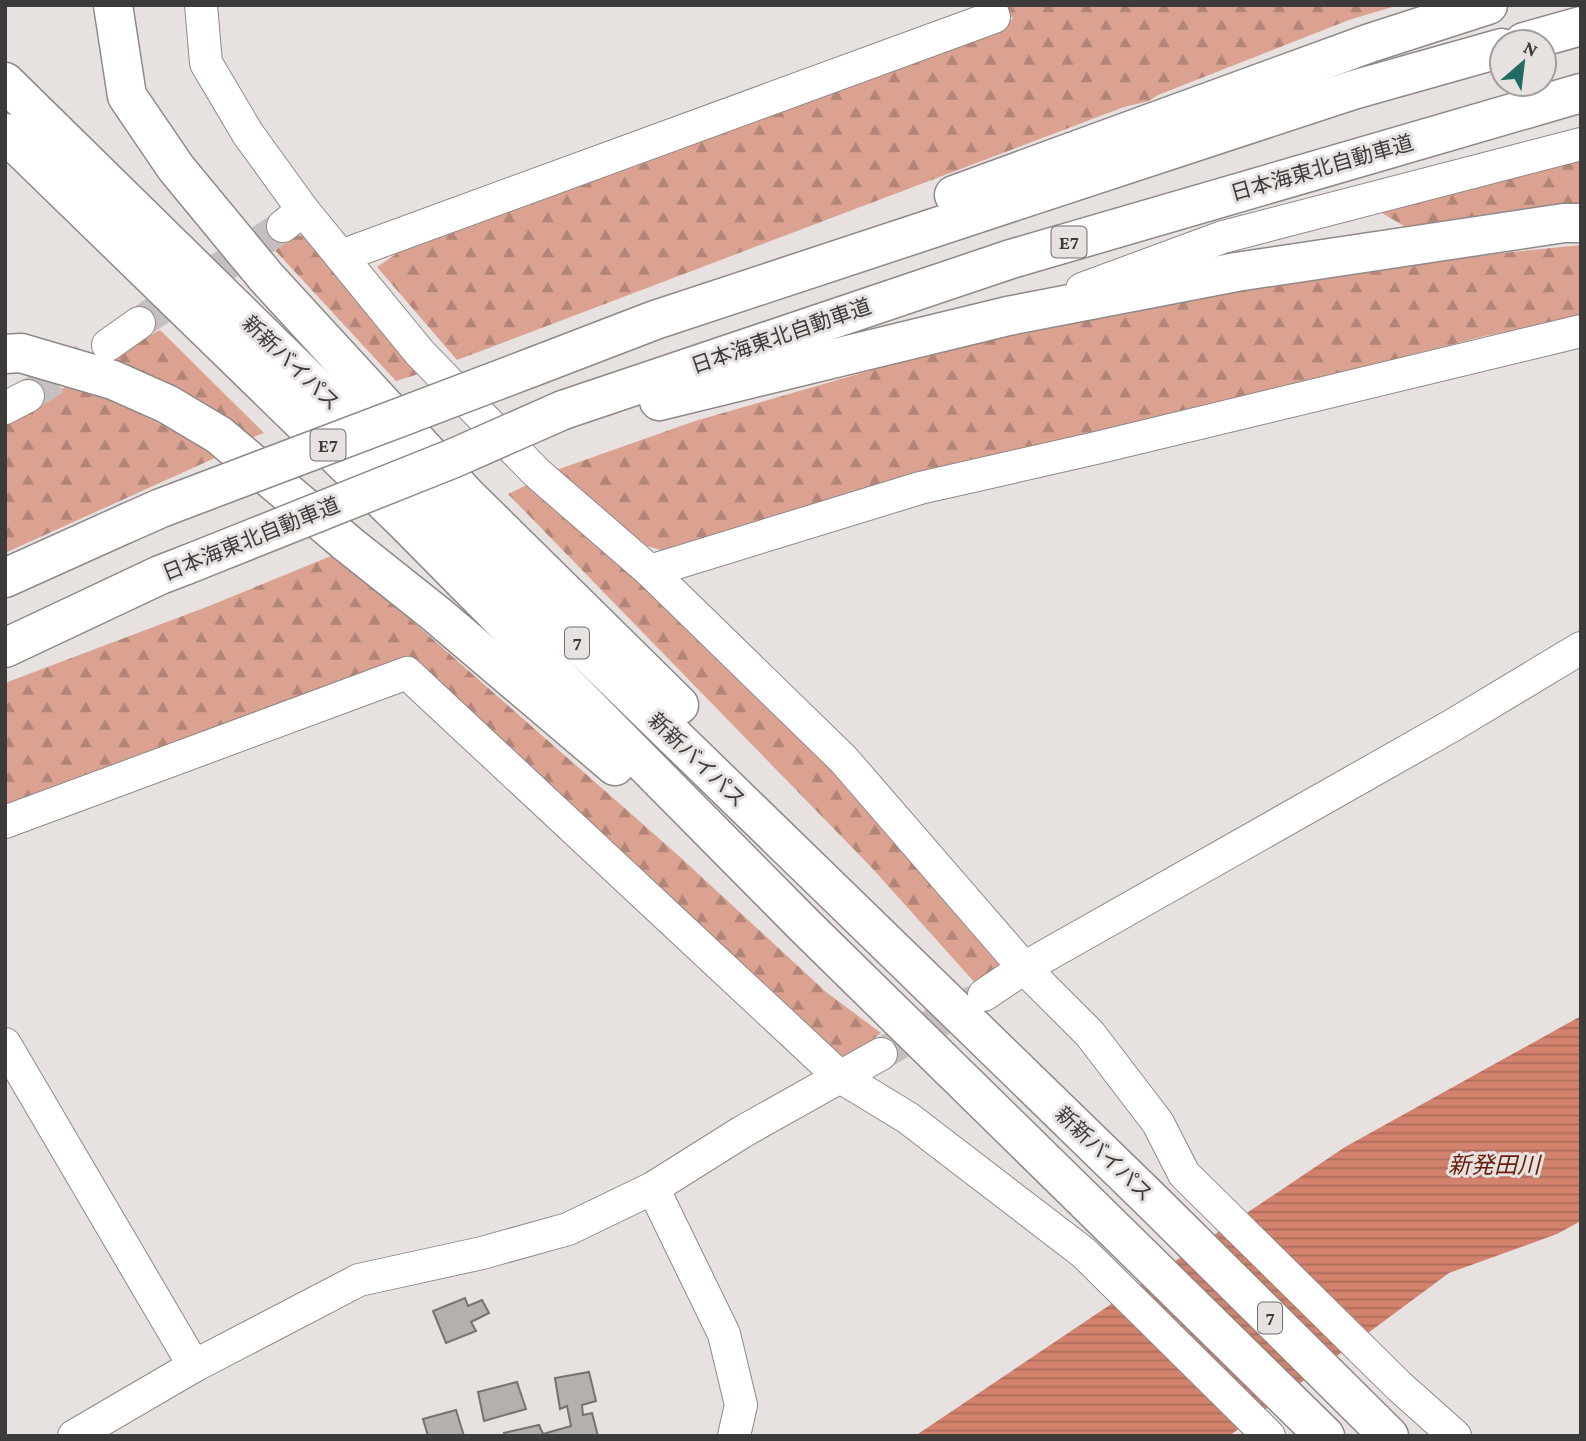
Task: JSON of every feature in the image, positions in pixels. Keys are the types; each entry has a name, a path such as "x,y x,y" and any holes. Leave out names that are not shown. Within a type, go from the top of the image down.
{"highway":[{"path":"113,5 127,96 176,168 267,277 467,496 756,781 809,869"},
{"path":"655,320 962,191 1370,43 1488,5"},
{"path":"1558,32 1581,26"},
{"name":"E7","path":"5,578 161,508 655,320 1353,90 1488,52"},
{"name":"新新バイパス","path":"5,82 1151,1200 1389,1436"},
{"name":"日本海東北自動車道","path":"5,649 160,576 454,458 1011,259 1581,93"},
{"name":"新新バイパス","path":"5,133 404,520 804,925 1325,1436"},
{"path":"569,415 1008,316 1236,272 1564,223 1581,223"},
{"path":"5,354 22,353 113,380 167,404 219,435 436,614 804,925"}],"street":[{"path":"201,5 206,63 293,218 341,256 420,353 537,473 650,571 844,761 1024,968 1090,1034 1158,1123 1184,1174 1399,1386 1455,1436"},
{"path":"341,256 994,17 990,5"},
{"path":"1008,316 1223,237 1581,144"},
{"path":"107,345 139,323"},
{"path":"650,571 920,488 1581,331"},
{"path":"984,995 1024,968 1453,725 1581,648"},
{"path":"5,822 407,673 839,1076 908,1118 1084,1253 1269,1436"},
{"path":"5,1044 194,1366"},
{"path":"74,1436 194,1366 359,1280 482,1253 568,1228 653,1188 742,1132 881,1054"},
{"path":"653,1188 724,1335 741,1405 734,1436"}],"green space":[{"path":"999,5 1399,5 1349,20 1158,95 1149,101 1124,107 457,360 377,267 415,241 993,34 1006,27 1013,18 1001,10"},
{"path":"1581,158 1581,211 1411,230 1375,209"},
{"path":"284,235 313,236 425,372 396,381 271,246"},
{"path":"1581,245 1581,318 1485,336 1289,386 668,552 626,540 548,473 695,421 900,362 1115,311 1300,279"},
{"path":"160,330 264,433 251,438 107,358"},
{"path":"65,387 85,388 190,438 217,457 5,553 5,420"},
{"path":"529,484 783,708 1004,954 1003,974 976,984 872,868 508,494"},
{"path":"336,554 679,856 826,992 881,1033 844,1062 407,659 5,813 5,683 209,606"}],"water":[{"name":"新発田川","path":"1581,1016 1581,1221 1557,1234 1449,1273 1229,1436 915,1436 1345,1147"}],"building":[{"path":"465,1298 468,1306 482,1300 489,1313 471,1322 476,1331 446,1343 433,1311"},
{"path":"589,1372 596,1401 582,1405 583,1415 592,1413 598,1436 505,1436 504,1433 539,1425 543,1434 571,1426 567,1406 560,1409 555,1378"},
{"path":"517,1382 526,1409 484,1421 478,1392"},
{"path":"456,1410 464,1436 428,1436 423,1419"}],"tunnel":[{"path":"139,323 283,226"},
{"path":"28,396 85,359"},
{"path":"881,1054 976,1000"}]}
